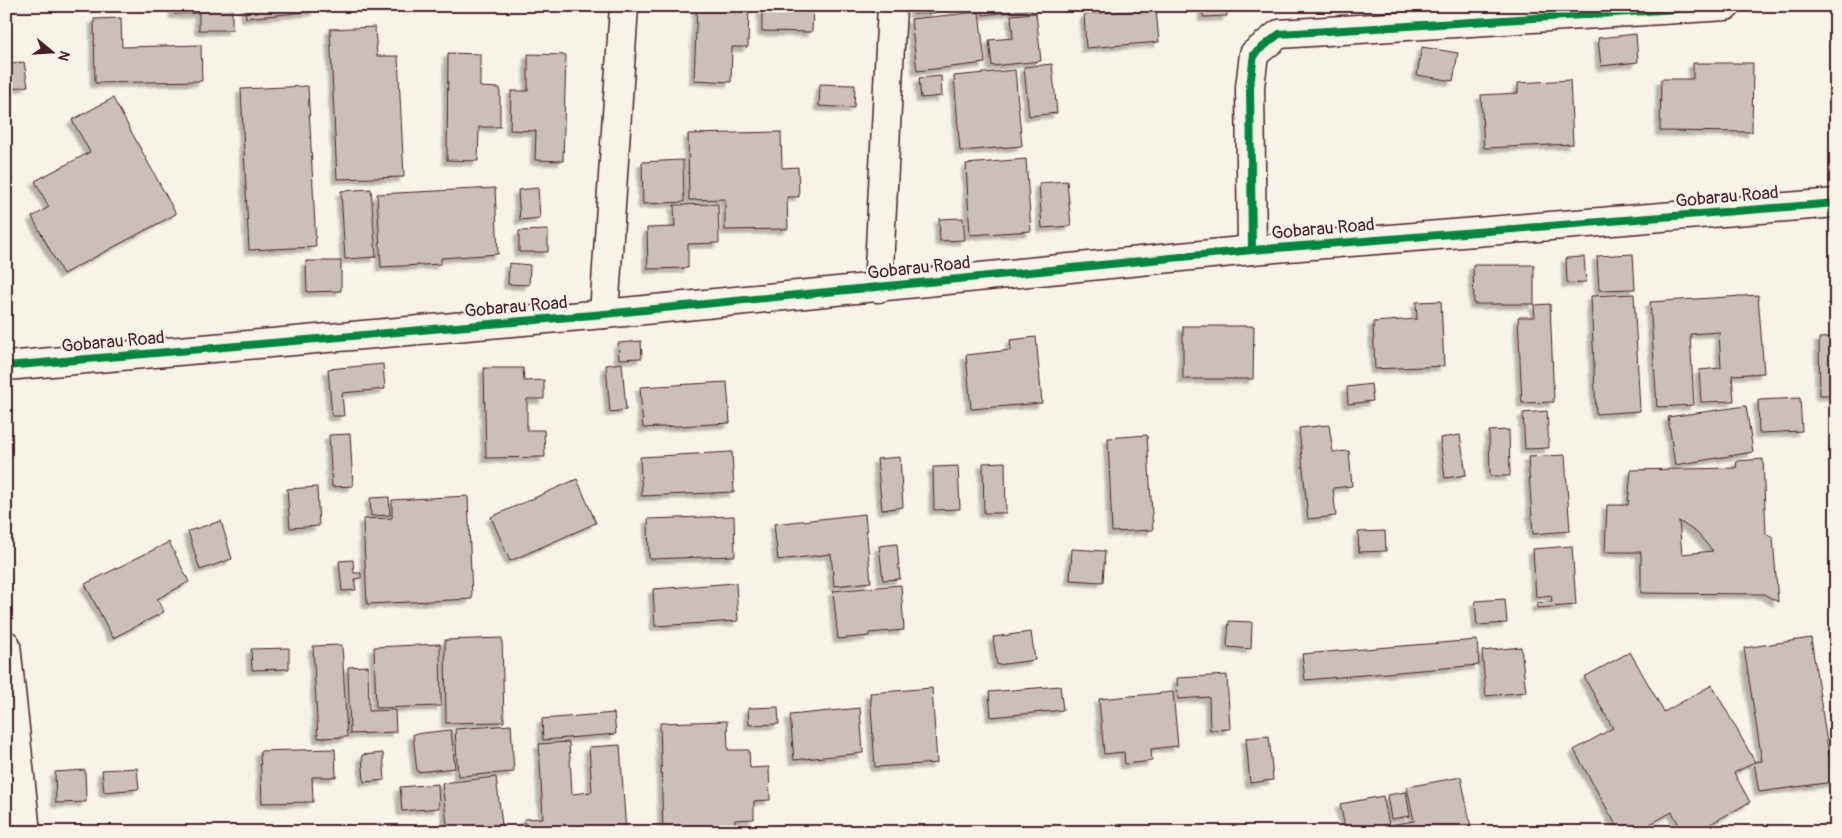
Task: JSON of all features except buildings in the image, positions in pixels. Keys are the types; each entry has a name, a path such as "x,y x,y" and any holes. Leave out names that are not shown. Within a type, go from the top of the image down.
{"street":[{"path":"604,314 624,6"},
{"path":"878,288 892,6"},
{"path":"1252,250 1250,87 1254,54 1279,34 1726,6"},
{"name":"Gobarau Road","path":"6,366 604,314 1252,250 1836,204"},
{"path":"6,645 26,832"}],"cycle path":[{"path":"1252,250 1250,87 1254,54 1279,34 1726,6"},
{"path":"6,366 604,314 1252,250 1836,203"}]}
